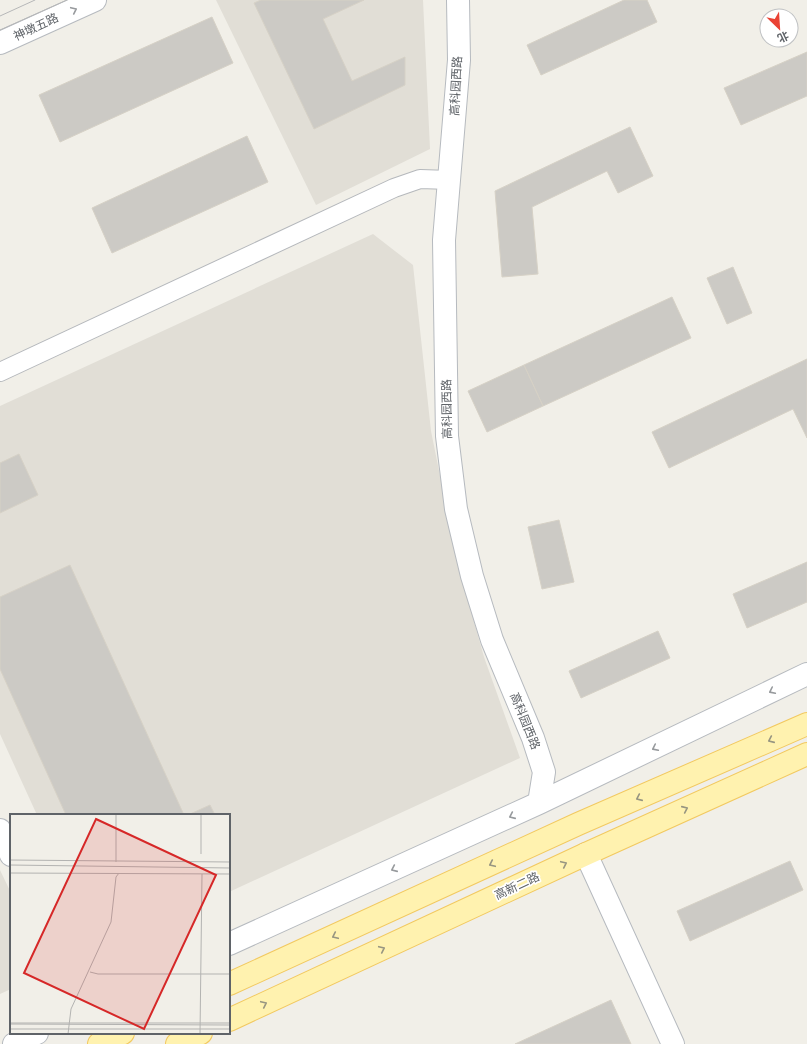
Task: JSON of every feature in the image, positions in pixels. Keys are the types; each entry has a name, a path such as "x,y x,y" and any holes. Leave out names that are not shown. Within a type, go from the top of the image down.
{"main road":[{"path":"230,984 578,824 807,724"},
{"name":"高新二路","path":"230,1020 586,854 807,754"},
{"path":"99,1044 121,1034"},
{"path":"177,1044 198,1034"}],"street":[{"name":"神墩五路","path":"0,43 95,0"},
{"name":"高科园西路","path":"458,0 459,60 444,240 447,436 456,509 472,576 492,640 533,738 544,772 539,803"},
{"path":"0,372 394,188 420,179 450,180"},
{"path":"230,944 539,803 807,674"},
{"path":"0,830 10,853"},
{"path":"586,854 673,1044"},
{"path":"14,1044 35,1034"}],"shaded area":[{"path":"216,0 423,0 430,149 316,205"},
{"path":"373,234 413,265 431,431 458,565 484,657 520,758 230,892 230,814 37,814 0,734 0,406"},
{"path":"0,870 10,891 10,989 0,994"}],"building":[{"path":"261,0 364,0 323,19 352,81 405,57 405,85 314,129 254,3"},
{"path":"624,0 647,0 657,22 541,75 527,45"},
{"path":"212,17 233,63 60,142 39,95"},
{"path":"807,52 807,96 741,125 724,88"},
{"path":"630,127 653,176 618,193 607,171 532,207 538,274 502,277 495,191"},
{"path":"247,136 268,182 112,253 92,208"},
{"path":"733,267 752,313 727,324 707,278"},
{"path":"672,297 691,338 543,406 524,365"},
{"path":"807,359 807,438 793,409 669,468 652,432"},
{"path":"524,365 543,406 487,432 468,391"},
{"path":"19,454 38,495 0,513 0,463"},
{"path":"559,520 574,582 542,589 528,527"},
{"path":"807,562 807,602 747,628 733,594"},
{"path":"70,565 184,814 66,814 0,669 0,597"},
{"path":"658,631 670,658 581,698 569,671"},
{"path":"210,805 214,814 190,814"},
{"path":"790,861 803,890 690,941 677,911"},
{"path":"611,1000 631,1044 515,1044"}],"tram line":[{"path":"0,16 35,0"},
{"path":"0,30 67,0"}]}
